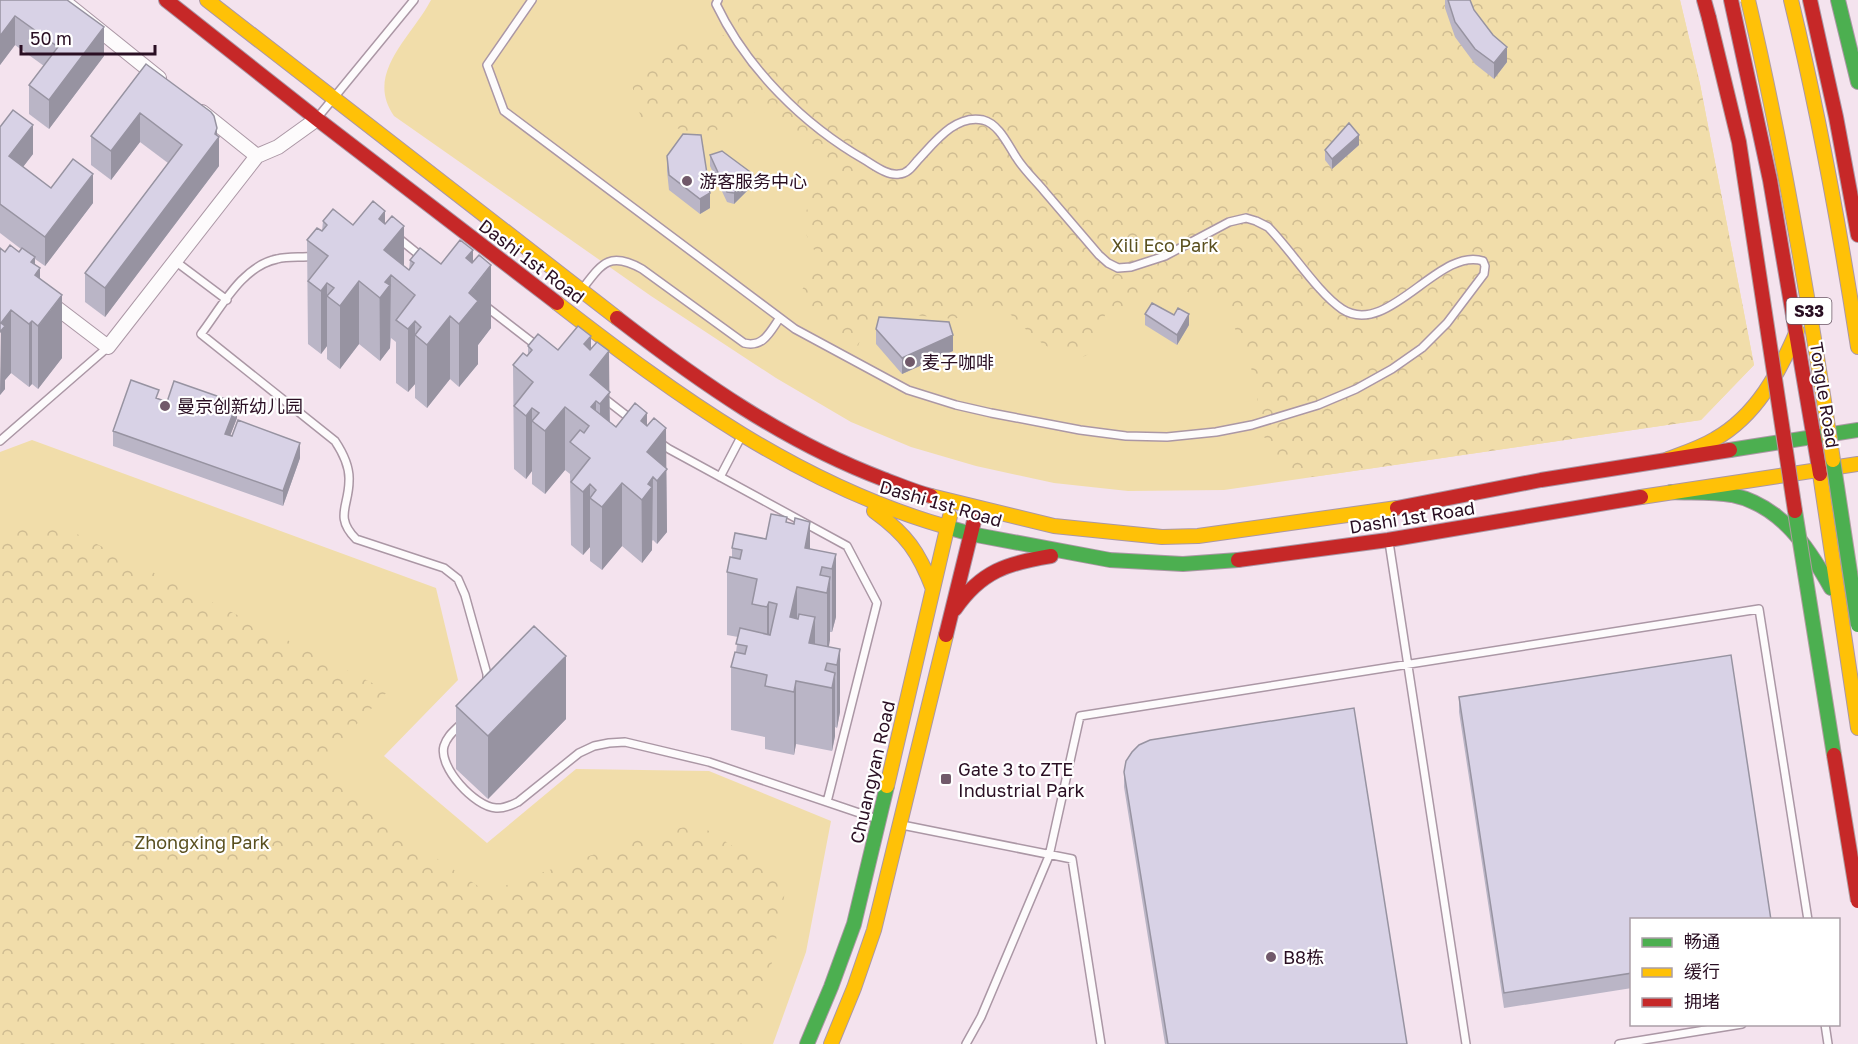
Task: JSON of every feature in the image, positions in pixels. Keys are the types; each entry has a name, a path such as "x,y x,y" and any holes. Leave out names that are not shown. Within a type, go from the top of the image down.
{"main road":[{"name":"Dashi 1st Road","path":"166,0 648,373 742,436 846,492 896,511 971,534 1068,554 1110,560 1195,563 1260,558 1388,540 1671,492 1858,464"},
{"name":"Dashi 1st Road","path":"207,0 674,362 755,417 854,468 926,495 1054,526 1162,537 1198,536 1407,507 1541,480 1858,430"},
{"path":"1704,0 1739,142 1811,617 1858,901"},
{"name":"Tongle Road","path":"1731,0 1752,88 1797,332 1858,728"},
{"name":"S33","path":"1748,0 1768,83 1790,196 1858,625"},
{"name":"S33","path":"1791,0 1810,75 1833,185 1858,347"},
{"path":"1810,0 1831,87 1858,235"},
{"path":"1838,0 1858,82"},
{"path":"1668,459 1718,437 1749,412 1771,386 1797,332"},
{"path":"846,492 908,537 918,552 933,589"},
{"path":"1671,492 1738,497 1760,506 1781,519 1792,528 1814,556 1839,603"},
{"name":"Chuangyan Road","path":"807,1044 854,924 954,502"},
{"path":"831,1044 874,930 977,508"},
{"path":"948,622 963,596 984,576 1019,561 1068,554"}],"street":[{"path":"62,0 174,89"},
{"path":"192,104 257,156"},
{"path":"36,292 108,347 257,156 278,147 317,119"}],"lane":[{"path":"317,119 414,0"},
{"path":"532,0 487,65 504,111 779,319 908,390 933,399 991,413 1125,436 1167,437 1252,425 1297,412 1356,389 1392,369 1422,348 1447,323 1484,274 1483,261 1473,258 1453,264 1374,313 1352,313 1342,309 1321,288 1268,227 1246,218 1229,222 1165,256 1131,267 1118,268 1099,255 1018,160 1000,132 984,120 958,123 945,132 907,172 898,175 887,172 836,142 796,109 761,72 729,30 716,4 718,0"},
{"path":"388,234 400,239 429,262"},
{"path":"321,255 280,258 259,265 242,279 201,334 335,441 346,461 349,473 350,484 343,512 348,532 356,539 444,568 458,579 487,674 485,694"},
{"path":"581,290 606,261 617,260 629,262 642,269 744,343 752,345 760,343 779,319"},
{"path":"175,261 227,300"},
{"path":"475,298 540,348"},
{"path":"0,441 108,347"},
{"path":"595,392 641,428"},
{"path":"650,435 669,449 847,546 877,603 827,802"},
{"path":"720,477 742,436"},
{"path":"1388,540 1466,1044"},
{"path":"966,1044 981,1017 1049,855 1080,716 1759,609 1808,918"},
{"path":"467,718 449,735 443,748 444,762 451,774 474,798 483,805 495,808 507,807 518,802 579,753 594,746 617,742 641,745 709,762 880,820 1072,859 1101,1044"},
{"path":"1619,1044 1730,1026"},
{"path":"1825,1026 1828,1044"}],"green space":[{"name":"Xili Eco Park","path":"431,0 1680,0 1700,84 1754,365 1701,420 1224,490 1128,491 1054,483 976,466 911,447 851,422 776,378 651,296 394,116 386,100 384,85 388,70 394,56"},
{"name":"Xili Eco Park","path":"732,0 1680,0 1700,84 1754,365 1701,420 1312,477 1282,463 1260,431 1256,386 1245,346 1221,305 1182,290 1138,300 1105,315 1097,342 1085,356 1073,358 1046,346 1000,304 954,319 871,311 858,346 794,302 820,262 802,226 812,192 834,162 761,109 704,136 641,118 629,75 661,48 726,35 740,55 753,47 739,24"},
{"name":"Zhongxing Park","path":"32,440 436,588 458,680 384,756 487,843 576,769 709,771 831,821 806,952 773,1044 0,1044 0,452"},
{"name":"Zhongxing Park","path":"0,525 71,531 388,691 325,758 409,840 487,892 649,835 698,824 787,881 761,1021 741,1044 0,1044"}],"building":[{"path":"0,0 67,0 104,27 49,100 29,85 58,47 15,16 0,36"},
{"path":"1448,0 1470,0 1474,10 1493,35 1507,47 1494,63 1475,49 1455,22"},
{"path":"146,64 211,112 217,128 215,134 219,137 105,288 85,273 182,145 140,113 111,151 91,136"},
{"path":"13,110 33,125 9,156 51,188 73,159 93,174 45,237 0,204 0,127"},
{"path":"1349,123 1359,135 1332,159 1325,150"},
{"name":"游客服务中心","path":"683,134 701,135 710,193 700,199 669,175 667,156"},
{"path":"722,151 753,174 734,193 727,192 710,155"},
{"path":"373,201 385,211 379,219 385,224 392,216 404,226 384,250 409,270 414,263 410,260 420,248 441,264 460,240 473,250 466,258 472,263 479,255 491,265 469,293 478,301 459,324 450,316 427,345 415,335 421,327 415,321 408,329 396,320 415,295 391,275 385,282 390,285 380,298 359,281 340,306 327,296 334,288 327,283 321,291 308,281 328,256 307,240 317,228 322,231 327,225 323,221 333,209 353,225"},
{"path":"10,245 19,252 22,248 35,257 31,262 40,268 35,275 62,295 38,326 32,321 29,324 11,310 1,323 5,326 0,332 0,248 5,252"},
{"path":"1152,303 1174,315 1178,308 1189,314 1177,335 1145,314"},
{"path":"879,317 949,322 953,335 902,358 876,329"},
{"path":"578,326 591,336 584,344 590,350 597,342 609,351 590,375 610,392 600,404 596,401 591,407 616,427 635,403 647,413 641,421 647,426 654,418 666,428 647,452 667,469 657,481 653,477 648,484 652,487 642,500 622,483 602,507 590,498 596,490 590,484 583,492 571,482 590,458 570,442 580,430 584,433 589,426 565,407 545,431 532,421 539,413 532,408 526,416 514,406 533,382 513,365 523,353 527,356 532,350 528,346 538,334 558,350"},
{"path":"131,380 159,390 156,398 167,402 174,381 237,403 225,434 232,436 238,420 300,443 283,491 113,431"},
{"path":"771,514 787,517 786,522 794,524 795,518 810,522 805,548 836,554 832,569 822,567 820,575 830,577 827,593 797,587 790,617 798,619 799,614 815,617 809,643 840,649 837,665 827,663 825,670 835,673 832,688 796,681 794,692 765,686 767,675 731,667 735,652 745,654 747,646 736,644 740,628 770,635 777,604 769,602 767,607 752,604 757,579 727,572 730,557 740,559 742,550 732,548 735,533 766,539"},
{"path":"534,626 566,656 488,736 456,706"},
{"path":"1731,655 1771,918 1630,918 1630,973 1504,993 1459,697"},
{"name":"B8栋","path":"1354,708 1407,1044 1168,1044 1124,772 1126,761 1139,745 1150,740"}],"traffic: fast":[{"path":"1838,0 1858,82"},
{"path":"1730,450 1858,430"},
{"path":"1833,460 1858,625"},
{"path":"1671,492 1732,495 1765,508 1779,518 1802,543 1831,588"},
{"path":"1795,511 1834,755"},
{"path":"947,527 971,534 1110,560 1183,564 1238,560"},
{"path":"807,1044 854,924 887,786"}],"traffic: slow":[{"path":"207,0 617,318"},
{"path":"1748,0 1795,229 1833,460"},
{"path":"1791,0 1828,173 1858,347"},
{"path":"557,303 694,404 790,462 840,487 893,509 947,527"},
{"path":"1668,459 1709,442 1743,418 1774,378 1797,331"},
{"path":"1641,497 1858,464"},
{"path":"1820,474 1858,728"},
{"path":"931,496 1054,526 1162,537 1198,536 1397,508"},
{"path":"874,511 895,528 917,554 933,589"},
{"path":"887,786 950,516"},
{"path":"831,1044 874,930 946,635"}],"traffic: jam":[{"path":"166,0 557,303"},
{"path":"1704,0 1709,18"},
{"path":"1731,0 1770,180 1820,474"},
{"path":"1810,0 1836,117 1858,235"},
{"path":"1709,18 1739,142 1795,511"},
{"path":"617,318 680,365 744,409 778,429 847,464 931,496"},
{"path":"1397,508 1541,480 1730,450"},
{"path":"1238,560 1388,540 1641,497"},
{"path":"946,635 974,521"},
{"path":"955,609 985,577 1009,566 1051,556"},
{"path":"1834,755 1858,901"}],"place":[{"name":"游客服务中心","path":"687,181"},
{"name":"麦子咖啡","path":"910,362"},
{"name":"曼京创新幼儿园","path":"165,406"},
{"name":"Gate 3 to ZTE Industrial Park","path":"946,779"},
{"name":"B8栋","path":"1271,957"}]}
